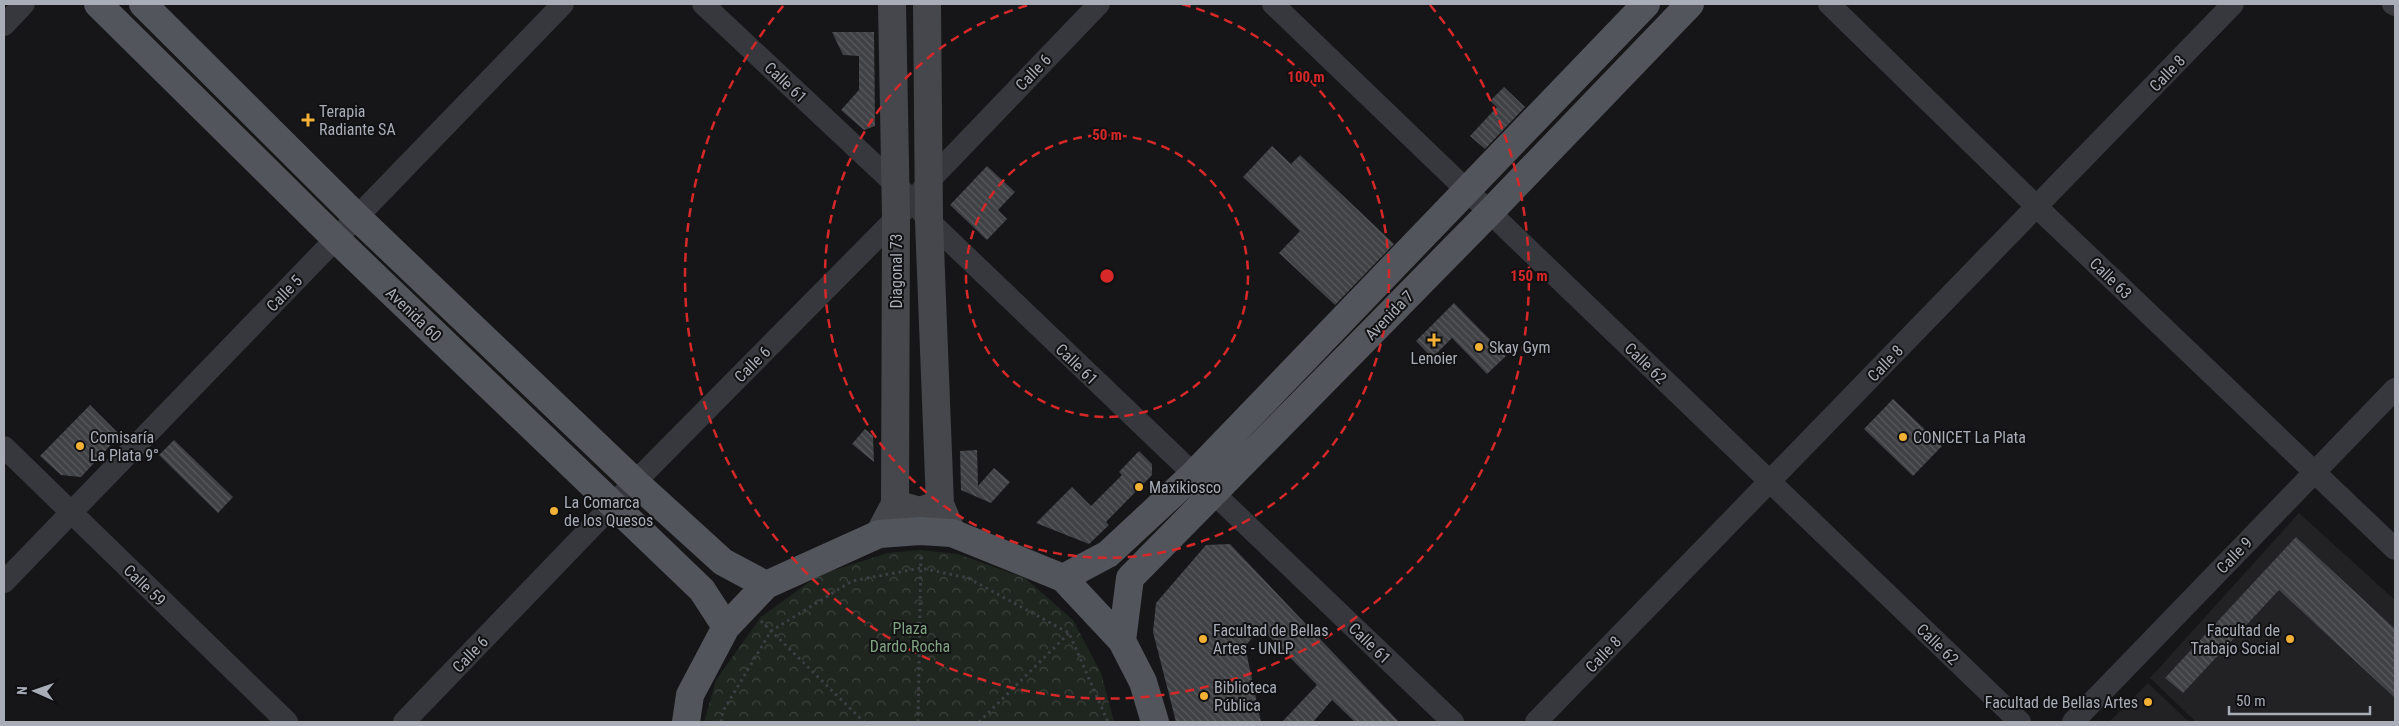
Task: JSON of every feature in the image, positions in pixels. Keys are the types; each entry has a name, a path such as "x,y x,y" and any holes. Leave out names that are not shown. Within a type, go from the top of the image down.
{"main road":[{"name":"Avenida 60","path":"98,4 336,239 702,590 726,627"},
{"name":"Avenida 60","path":"143,4 357,217 635,482 723,562 766,586"},
{"name":"Diagonal 73","path":"892,4 913,201 940,504 952,533"},
{"name":"Diagonal 73","path":"878,534 895,504 927,4"},
{"name":"Avenida 7","path":"1063,578 1108,554 1193,475 1646,4"},
{"name":"Avenida 7","path":"1122,641 1130,578 1490,212 1690,4"},
{"path":"895,504 920,510 940,504"},
{"path":"686,722 690,695 726,627 745,605 766,586 878,534 920,531 952,533 1063,578 1122,641 1143,682 1155,722"},
{"path":"702,590 717,582 723,562"}],"street":[{"path":"4,25 24,4"},
{"name":"Calle 5","path":"4,582 563,4"},
{"name":"Calle 61","path":"703,4 913,201 1193,475 1453,722"},
{"name":"Calle 6","path":"404,722 635,482 913,201 1099,4"},
{"name":"Calle 62","path":"1273,4 2020,722"},
{"name":"Calle 63","path":"1829,4 2037,207 2395,549"},
{"name":"Calle 8","path":"1536,722 2234,4"},
{"name":"Calle 9","path":"2073,722 2395,389"},
{"name":"Calle 59","path":"4,448 287,722"}],"path":[{"path":"918,722 921,568"},
{"path":"721,722 723,711 771,631 852,581 921,568 968,578 1070,633 1108,722"},
{"path":"745,605 864,722"},
{"path":"979,722 1070,633"}],"shaded area":[{"name":"Facultad de Trabajo Social","path":"2299,513 2395,600 2395,722 2196,722 2150,678"},
{"name":"Facultad de Bellas Artes","path":"2148,683 2189,722 2109,722"}],"green space":[{"name":"Plaza Dardo Rocha","path":"920,550 958,554 1025,578 1073,620 1101,673 1114,722 704,722 716,680 761,617 819,575 887,553"}],"building":[{"path":"832,32 874,32 875,126 864,130 841,110 859,90 859,56 843,55"},
{"path":"1504,87 1525,107 1485,149 1470,136 1497,107 1490,101"},
{"path":"1272,146 1291,164 1300,155 1394,244 1335,305 1279,253 1300,231 1243,177"},
{"path":"987,166 1015,192 998,210 1007,219 987,240 950,205"},
{"name":"Skay Gym","path":"1454,303 1506,356 1487,374 1452,338 1432,358 1416,341"},
{"name":"CONICET La Plata","path":"1893,399 1942,446 1913,476 1864,429"},
{"name":"Comisaría La Plata 9°","path":"90,405 120,435 81,477 61,475 40,456"},
{"path":"865,429 873,436 874,462 852,444"},
{"path":"174,440 233,497 218,513 159,455"},
{"path":"977,450 978,486 994,468 1010,482 991,503 961,490 960,451"},
{"path":"1139,451 1152,464 1152,475 1106,522 1109,525 1089,544 1036,523 1072,487 1091,506 1122,475 1119,472"},
{"path":"2296,537 2395,629 2395,698 2279,590 2183,693 2165,678"},
{"name":"Facultad de Bellas Artes - UNLP","path":"1230,544 1399,722 1355,722 1332,700 1313,722 1282,722 1317,685 1261,628 1245,646 1261,722 1176,722 1153,632 1156,603 1206,545"}],"place":[{"name":"Terapia Radiante SA","path":"308,120"},
{"name":"Lenoier","path":"1434,340"},
{"name":"Skay Gym","path":"1479,347"},
{"name":"CONICET La Plata","path":"1903,437"},
{"name":"Comisaría La Plata 9°","path":"80,446"},
{"name":"Maxikiosco","path":"1139,487"},
{"name":"La Comarca de los Quesos","path":"554,511"},
{"name":"Facultad de Bellas Artes - UNLP","path":"1203,639"},
{"name":"Facultad de Trabajo Social","path":"2290,639"},
{"name":"Biblioteca Pública","path":"1204,696"},
{"name":"Facultad de Bellas Artes","path":"2148,702"}]}
